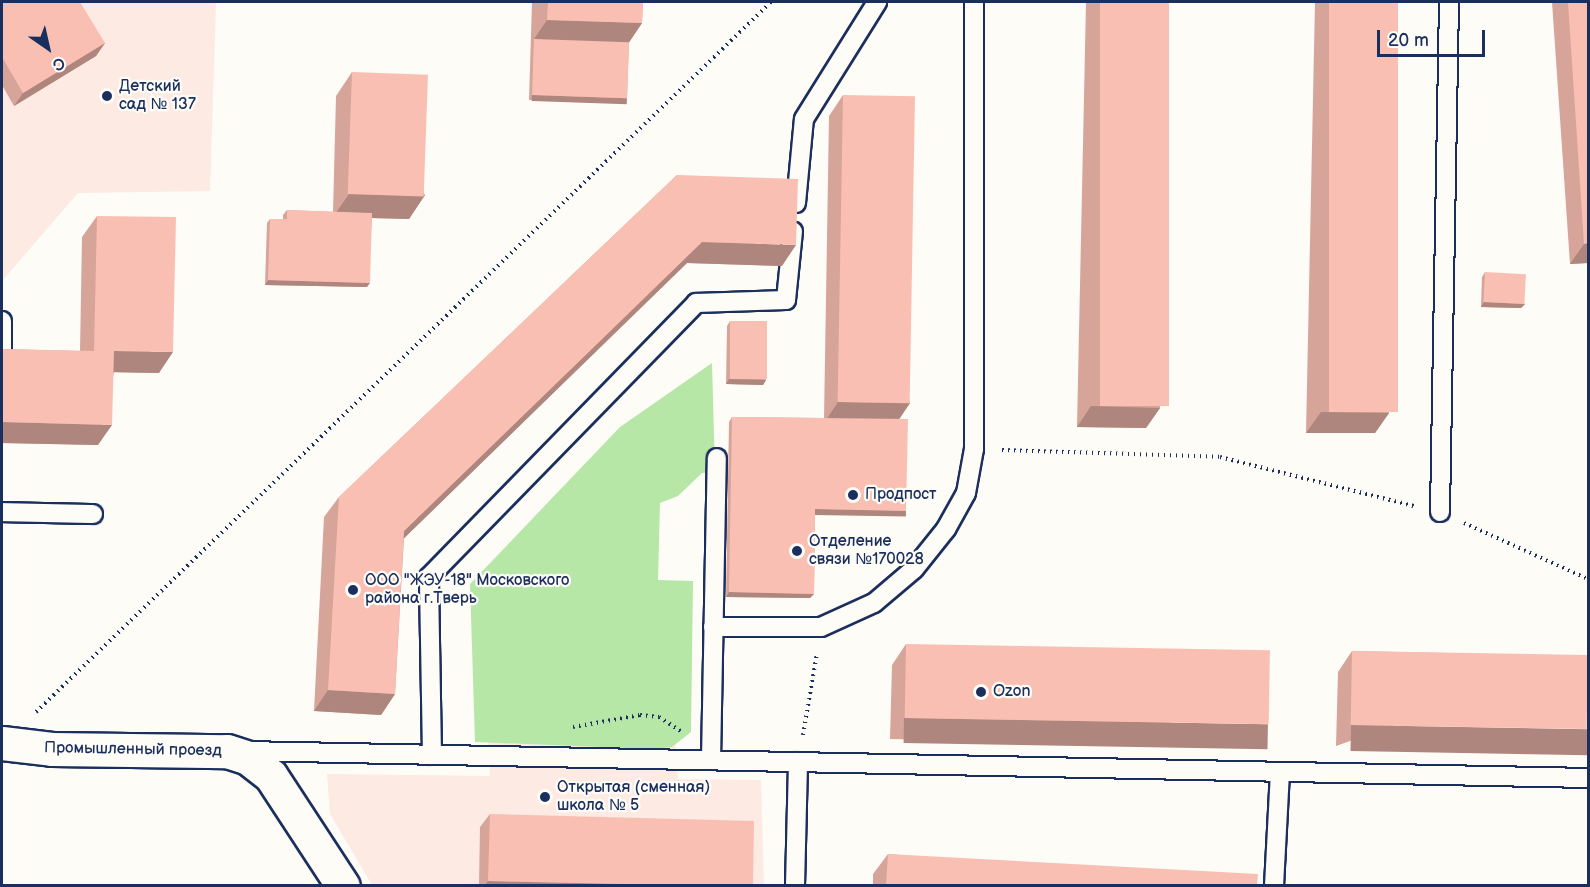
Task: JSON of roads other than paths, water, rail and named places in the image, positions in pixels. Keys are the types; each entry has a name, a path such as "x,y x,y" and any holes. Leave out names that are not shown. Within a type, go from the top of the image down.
{"street":[{"name":"Промышленный проезд","path":"3,743 52,749 227,751 248,758 272,776 343,885"}],"lane":[{"path":"432,755 429,577 696,303 786,300 804,118 877,2"},
{"path":"713,627 821,627 874,603 914,569 946,529 966,493 974,449 974,2"},
{"path":"1440,512 1449,2"},
{"path":"2,321 2,370"},
{"path":"711,760 717,458"},
{"path":"2,512 93,514"},
{"path":"227,751 1588,778"},
{"path":"795,885 798,762"},
{"path":"1274,885 1280,772"}],"place":[{"name":"Детский сад № 137","path":"107,96"},
{"name":"Продпост","path":"853,495"},
{"name":"Отделение связи №170028","path":"797,551"},
{"name":"ООО \"ЖЭУ-18\" Московского района г.Тверь","path":"353,590"},
{"name":"Ozon","path":"981,692"},
{"name":"Открытая (сменная) школа № 5","path":"545,797"}]}
